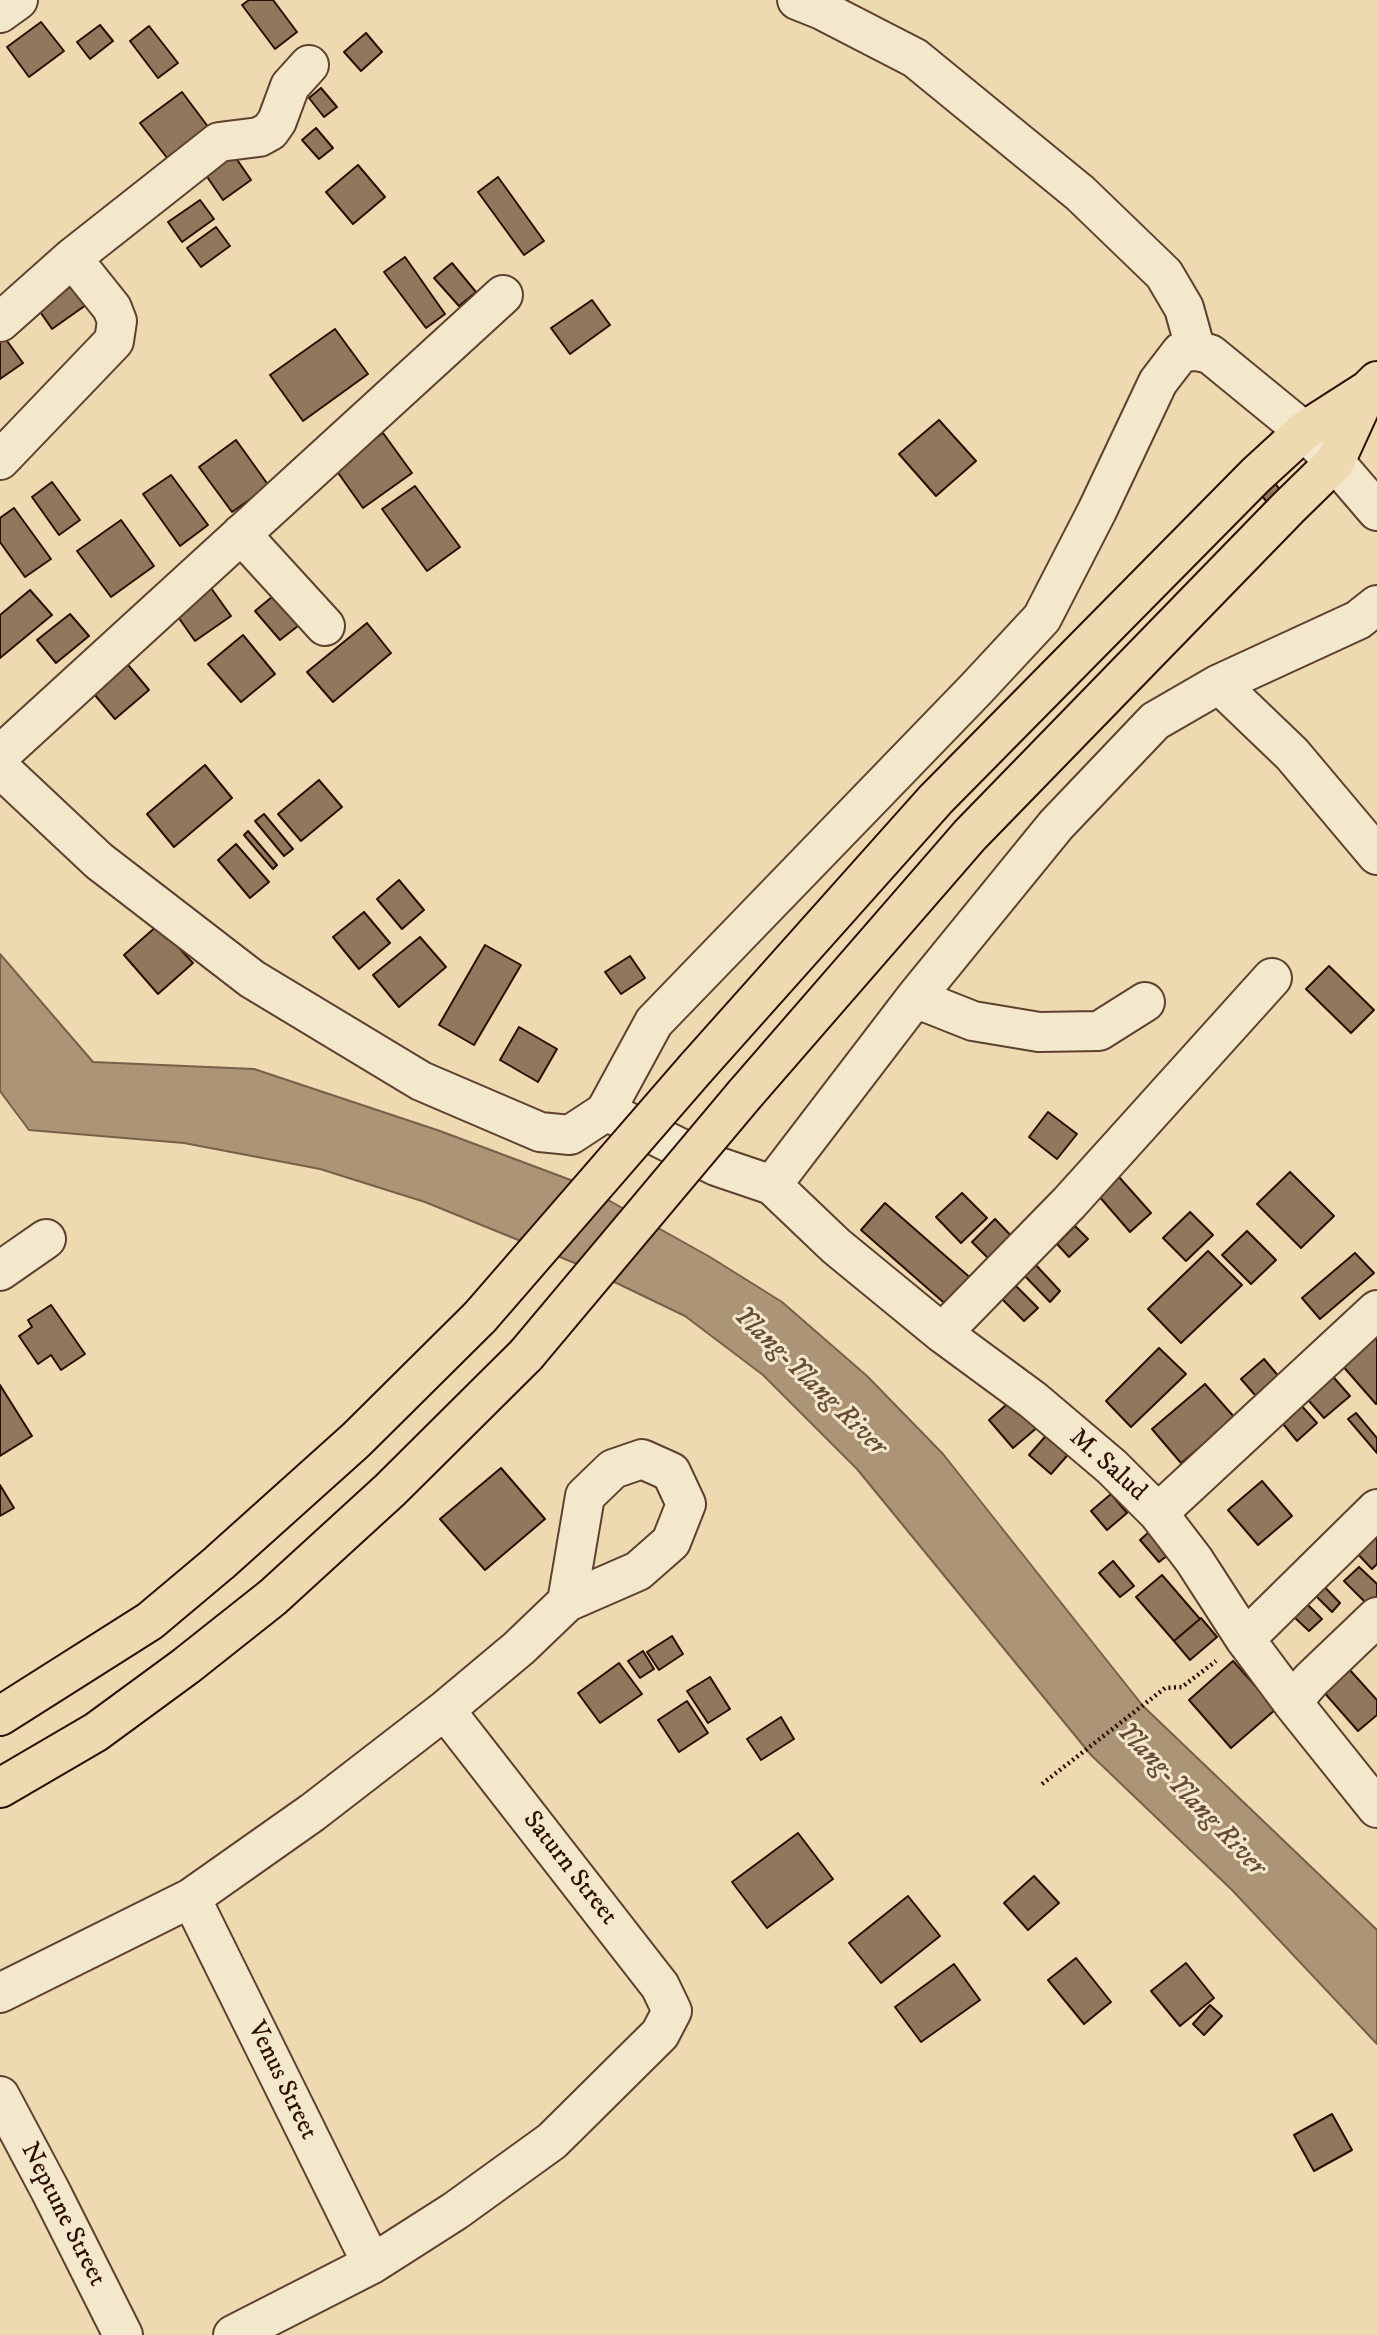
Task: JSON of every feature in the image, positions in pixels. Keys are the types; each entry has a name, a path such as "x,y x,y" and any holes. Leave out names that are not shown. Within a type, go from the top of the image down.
{"main road":[{"path":"0,1716 150,1621 356,1440 480,1317 538,1253 696,1068 936,799 1256,475 1304,431 1373,385"},
{"path":"0,1788 96,1732 186,1666 273,1597 390,1490 526,1355 745,1094 970,835 1335,462 1373,385"}],"street":[{"path":"0,13 18,0"},
{"path":"797,0 915,58 1080,193 1164,274 1184,307 1196,351"},
{"path":"0,322 72,258 219,142 259,137 270,131 277,121 290,86 309,65"},
{"path":"0,460 114,341 117,321 112,308 72,258"},
{"path":"0,755 503,295"},
{"path":"0,768 99,862 252,979 421,1081 540,1132 570,1135 605,1112 654,1023 976,690 1042,618 1097,511 1158,382 1181,352 1210,354 1304,431 1377,511"},
{"path":"241,534 325,626"},
{"path":"605,1112 716,1166 772,1185 915,998 1056,825 1155,721 1219,684 1358,620 1377,605"},
{"path":"1219,684 1292,754 1377,855"},
{"path":"942,1333 1069,1203 1272,978"},
{"path":"915,998 973,1021 1040,1032 1099,1031 1145,1002"},
{"name":"M. Salud","path":"772,1185 836,1246 942,1333 1043,1408 1112,1467 1158,1513 1194,1560 1232,1648 1292,1703 1377,1808"},
{"path":"0,1271 46,1238"},
{"path":"1158,1513 1377,1310"},
{"path":"1232,1648 1377,1509"},
{"path":"0,1993 191,1898 313,1812 445,1710 519,1648 567,1602"},
{"path":"1292,1703 1377,1617"},
{"name":"Saturn Street","path":"372,2264 455,2211 552,2141 660,2034 672,2011 660,1986 445,1710"},
{"name":"Venus Street","path":"191,1898 372,2264"},
{"name":"Neptune Street","path":"0,2096 123,2335"},
{"path":"233,2335 372,2264"}],"path":[{"path":"1042,1784 1165,1688 1182,1687 1232,1648"}],"water":[{"name":"Ylang-Ylang River","path":"0,954 93,1062 254,1069 440,1131 576,1182 710,1257 782,1302 867,1376 943,1454 1143,1706 1377,1930 1377,2044 1232,1890 1091,1755 857,1469 763,1375 685,1316 577,1264 425,1202 320,1169 184,1143 29,1130 0,1091"}],"building":[{"path":"249,0 273,0 297,32 275,49 242,5"},
{"path":"41,22 64,51 29,77 7,47"},
{"path":"100,25 113,41 90,59 77,42"},
{"path":"149,26 178,63 158,78 130,41"},
{"path":"366,33 382,52 361,71 344,52"},
{"path":"321,88 337,107 324,117 309,98"},
{"path":"182,92 212,132 171,163 140,123"},
{"path":"316,128 333,148 319,159 302,140"},
{"path":"229,148 251,180 223,200 201,168"},
{"path":"358,165 385,197 353,224 326,192"},
{"path":"498,177 544,241 524,255 478,192"},
{"path":"200,200 214,219 182,242 168,222"},
{"path":"216,227 230,246 201,267 187,248"},
{"path":"405,257 445,314 426,328 384,272"},
{"path":"452,263 476,292 459,306 434,278"},
{"path":"65,277 86,305 52,329 32,300"},
{"path":"592,300 610,325 570,354 551,328"},
{"path":"335,329 368,374 303,421 270,375"},
{"path":"2,334 23,363 0,379 0,336"},
{"path":"939,420 976,461 936,496 899,454"},
{"path":"383,433 412,473 363,508 334,467"},
{"path":"236,440 269,486 232,512 199,467"},
{"path":"171,475 208,525 180,546 143,494"},
{"path":"52,482 80,520 59,535 32,497"},
{"path":"1275,483 1280,490 1267,502 1261,495"},
{"path":"415,486 460,547 427,571 382,509"},
{"path":"14,508 51,559 25,577 0,542 0,518"},
{"path":"121,520 154,566 111,597 77,551"},
{"path":"211,588 231,616 195,641 176,614"},
{"path":"30,590 52,615 0,658 0,615"},
{"path":"278,592 303,622 280,640 255,611"},
{"path":"70,614 89,636 56,663 37,640"},
{"path":"367,623 391,653 333,702 307,672"},
{"path":"243,635 275,674 241,702 208,664"},
{"path":"124,660 149,690 115,719 89,688"},
{"path":"205,765 232,798 174,847 147,814"},
{"path":"319,780 342,807 301,841 278,814"},
{"path":"264,814 293,849 284,856 255,821"},
{"path":"248,831 277,865 273,869 244,835"},
{"path":"236,844 269,882 250,898 218,860"},
{"path":"399,880 424,910 402,929 377,899"},
{"path":"364,912 390,943 359,969 333,937"},
{"path":"158,925 193,963 158,994 124,955"},
{"path":"420,937 446,967 399,1007 373,975"},
{"path":"485,945 521,965 474,1045 439,1025"},
{"path":"630,956 645,978 621,994 605,972"},
{"path":"1329,966 1374,1010 1351,1033 1306,989"},
{"path":"519,1027 557,1049 538,1082 500,1060"},
{"path":"1048,1112 1077,1134 1057,1159 1029,1137"},
{"path":"1290,1172 1334,1216 1301,1248 1257,1204"},
{"path":"1119,1177 1151,1213 1130,1232 1098,1195"},
{"path":"962,1193 987,1218 961,1243 936,1217"},
{"path":"885,1203 974,1281 950,1308 861,1230"},
{"path":"1190,1212 1213,1235 1186,1261 1163,1238"},
{"path":"995,1219 1018,1243 995,1265 972,1242"},
{"path":"1075,1226 1088,1239 1069,1257 1057,1244"},
{"path":"1247,1231 1276,1260 1251,1284 1222,1255"},
{"path":"1208,1251 1242,1285 1181,1343 1148,1309"},
{"path":"1355,1253 1374,1273 1320,1319 1302,1298"},
{"path":"1033,1262 1060,1291 1050,1302 1022,1273"},
{"path":"1016,1286 1038,1308 1024,1321 1002,1299"},
{"path":"51,1305 85,1354 61,1370 51,1355 38,1364 19,1336 32,1327 28,1320"},
{"path":"1377,1333 1377,1403 1376,1404 1341,1364"},
{"path":"1159,1348 1186,1374 1131,1427 1106,1401"},
{"path":"1264,1359 1285,1384 1262,1403 1241,1379"},
{"path":"1328,1371 1350,1396 1324,1418 1302,1393"},
{"path":"1205,1384 1235,1418 1181,1463 1152,1429"},
{"path":"0,1385 32,1436 0,1456"},
{"path":"1014,1398 1039,1426 1013,1448 989,1420"},
{"path":"1299,1403 1317,1423 1297,1441 1279,1419"},
{"path":"1356,1413 1377,1438 1377,1453 1348,1419"},
{"path":"1051,1430 1073,1449 1051,1474 1029,1455"},
{"path":"501,1468 545,1519 485,1570 440,1519"},
{"path":"1262,1481 1292,1516 1258,1545 1228,1510"},
{"path":"0,1485 14,1508 0,1516"},
{"path":"1111,1494 1127,1513 1107,1530 1091,1511"},
{"path":"1377,1525 1377,1564 1372,1569 1353,1549"},
{"path":"1149,1532 1168,1555 1159,1562 1140,1540"},
{"path":"1113,1561 1134,1586 1120,1597 1099,1573"},
{"path":"1359,1567 1377,1584 1377,1599 1369,1606 1344,1581"},
{"path":"1162,1575 1200,1619 1174,1641 1136,1597"},
{"path":"1316,1578 1340,1603 1332,1612 1307,1587"},
{"path":"1306,1603 1322,1619 1309,1631 1293,1616"},
{"path":"1201,1618 1217,1637 1190,1660 1174,1641"},
{"path":"672,1636 683,1654 659,1670 647,1652"},
{"path":"643,1651 654,1669 640,1678 628,1661"},
{"path":"1233,1661 1276,1709 1231,1748 1189,1700"},
{"path":"619,1663 642,1694 600,1723 578,1693"},
{"path":"1348,1668 1377,1700 1377,1715 1358,1731 1322,1690"},
{"path":"710,1677 730,1709 708,1723 687,1691"},
{"path":"687,1701 708,1733 679,1752 658,1720"},
{"path":"781,1717 794,1739 761,1760 747,1739"},
{"path":"798,1833 833,1879 767,1928 732,1882"},
{"path":"1034,1876 1059,1903 1028,1930 1004,1903"},
{"path":"908,1896 940,1936 881,1983 849,1943"},
{"path":"1076,1958 1111,2002 1084,2024 1048,1980"},
{"path":"1186,1963 1214,1998 1180,2026 1151,1991"},
{"path":"954,1964 980,2000 921,2042 895,2007"},
{"path":"1210,2005 1222,2016 1204,2035 1193,2024"},
{"path":"1332,2114 1352,2150 1314,2171 1294,2135"}]}
